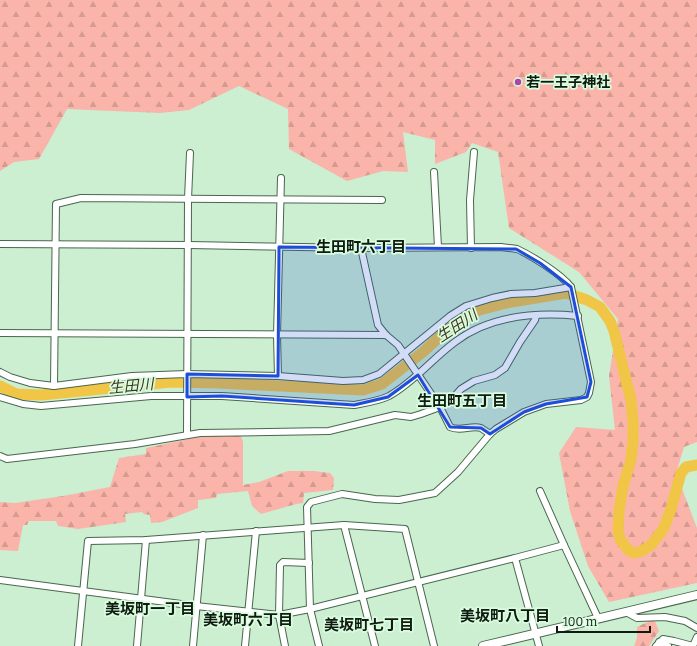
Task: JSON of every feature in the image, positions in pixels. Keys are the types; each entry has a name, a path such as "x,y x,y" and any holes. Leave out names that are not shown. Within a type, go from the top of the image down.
{"main road":[{"path":"483,646 697,595"}],"street":[{"path":"472,248 470,200 474,152"},
{"path":"188,434 188,199 190,153"},
{"path":"434,172 438,247"},
{"path":"278,376 277,335 280,178"},
{"path":"54,386 56,204 81,198 382,200"},
{"path":"0,244 361,248 501,247 516,249 550,268 571,287 591,382 587,397 581,400 546,404 524,412 496,429 458,472 435,493 399,500 375,499 342,494 311,502 307,507 310,609 319,646"},
{"path":"361,248 378,325 404,353 440,407 450,427 454,429 481,428 490,434"},
{"path":"0,372 10,377 30,383 54,386 132,376 187,374 278,376 343,381 364,380 379,374 450,316 466,306 511,294 535,293 571,287"},
{"path":"0,396 23,404 41,406 151,396 222,396 354,405 388,397 418,375 454,342 478,328 500,320 560,314 578,316"},
{"path":"0,456 7,459 135,444 200,433 329,431 395,415 410,417 440,407 474,380 495,375 505,368 536,316"},
{"path":"0,333 386,335"},
{"path":"540,490 598,618"},
{"path":"344,526 375,646"},
{"path":"78,646 82,591 88,541 146,540 256,531 344,526 405,529 434,646"},
{"path":"246,646 256,531"},
{"path":"193,646 203,535"},
{"path":"137,646 146,540"},
{"path":"0,580 196,606 279,615 310,609 564,545"},
{"path":"515,558 539,646"},
{"path":"286,646 279,615 280,565 283,562 309,563"},
{"path":"626,612 638,618 665,617 686,621 697,628"},
{"path":"658,644 663,639 674,640 693,646 697,637"},
{"path":"658,644 668,646"}],"highlighted area":[{"path":"279,247 516,249 540,263 571,287 591,382 587,397 546,404 524,412 490,434 481,428 450,427 418,375 388,397 354,405 222,396 187,397 187,374 278,376"}],"green space":[{"path":"0,0 697,0 697,442 684,447 676,473 697,528 697,583 609,602 588,566 570,511 559,453 576,427 615,430 609,376 618,319 579,272 509,228 498,152 472,143 466,152 435,164 435,140 403,132 408,172 383,171 347,181 289,149 288,109 239,86 189,110 160,113 67,109 39,159 14,162 0,171"},
{"path":"198,436 241,436 243,442 243,485 259,482 288,471 314,471 330,473 334,478 333,490 304,493 303,503 261,514 252,506 248,491 217,494 216,498 198,500 198,508 162,522 151,523 150,515 142,512 125,514 126,522 78,529 58,526 56,521 29,521 27,525 23,525 18,551 0,550 0,502 15,503 110,487 119,458 146,454 146,448"},
{"path":"654,619 659,631 649,646 634,646 637,638 637,627"}],"waterway":[{"name":"生田川","path":"0,386 16,394 41,395 171,382 363,390 382,384 423,352 447,330 476,311 506,303 566,293 587,300 600,307 610,321 614,331 631,400 633,441 631,460 623,486 619,511 618,531 620,539 628,550 634,553 642,551 652,544 664,528 681,473 686,467 697,465"}],"place":[{"name":"若一王子神社","path":"518,82"}],"district":[{"name":"生田町六丁目","path":"361,247"},
{"name":"生田町五丁目","path":"462,401"},
{"name":"美坂町一丁目","path":"150,609"},
{"name":"美坂町八丁目","path":"505,616"},
{"name":"美坂町六丁目","path":"248,620"},
{"name":"美坂町七丁目","path":"369,625"}]}
